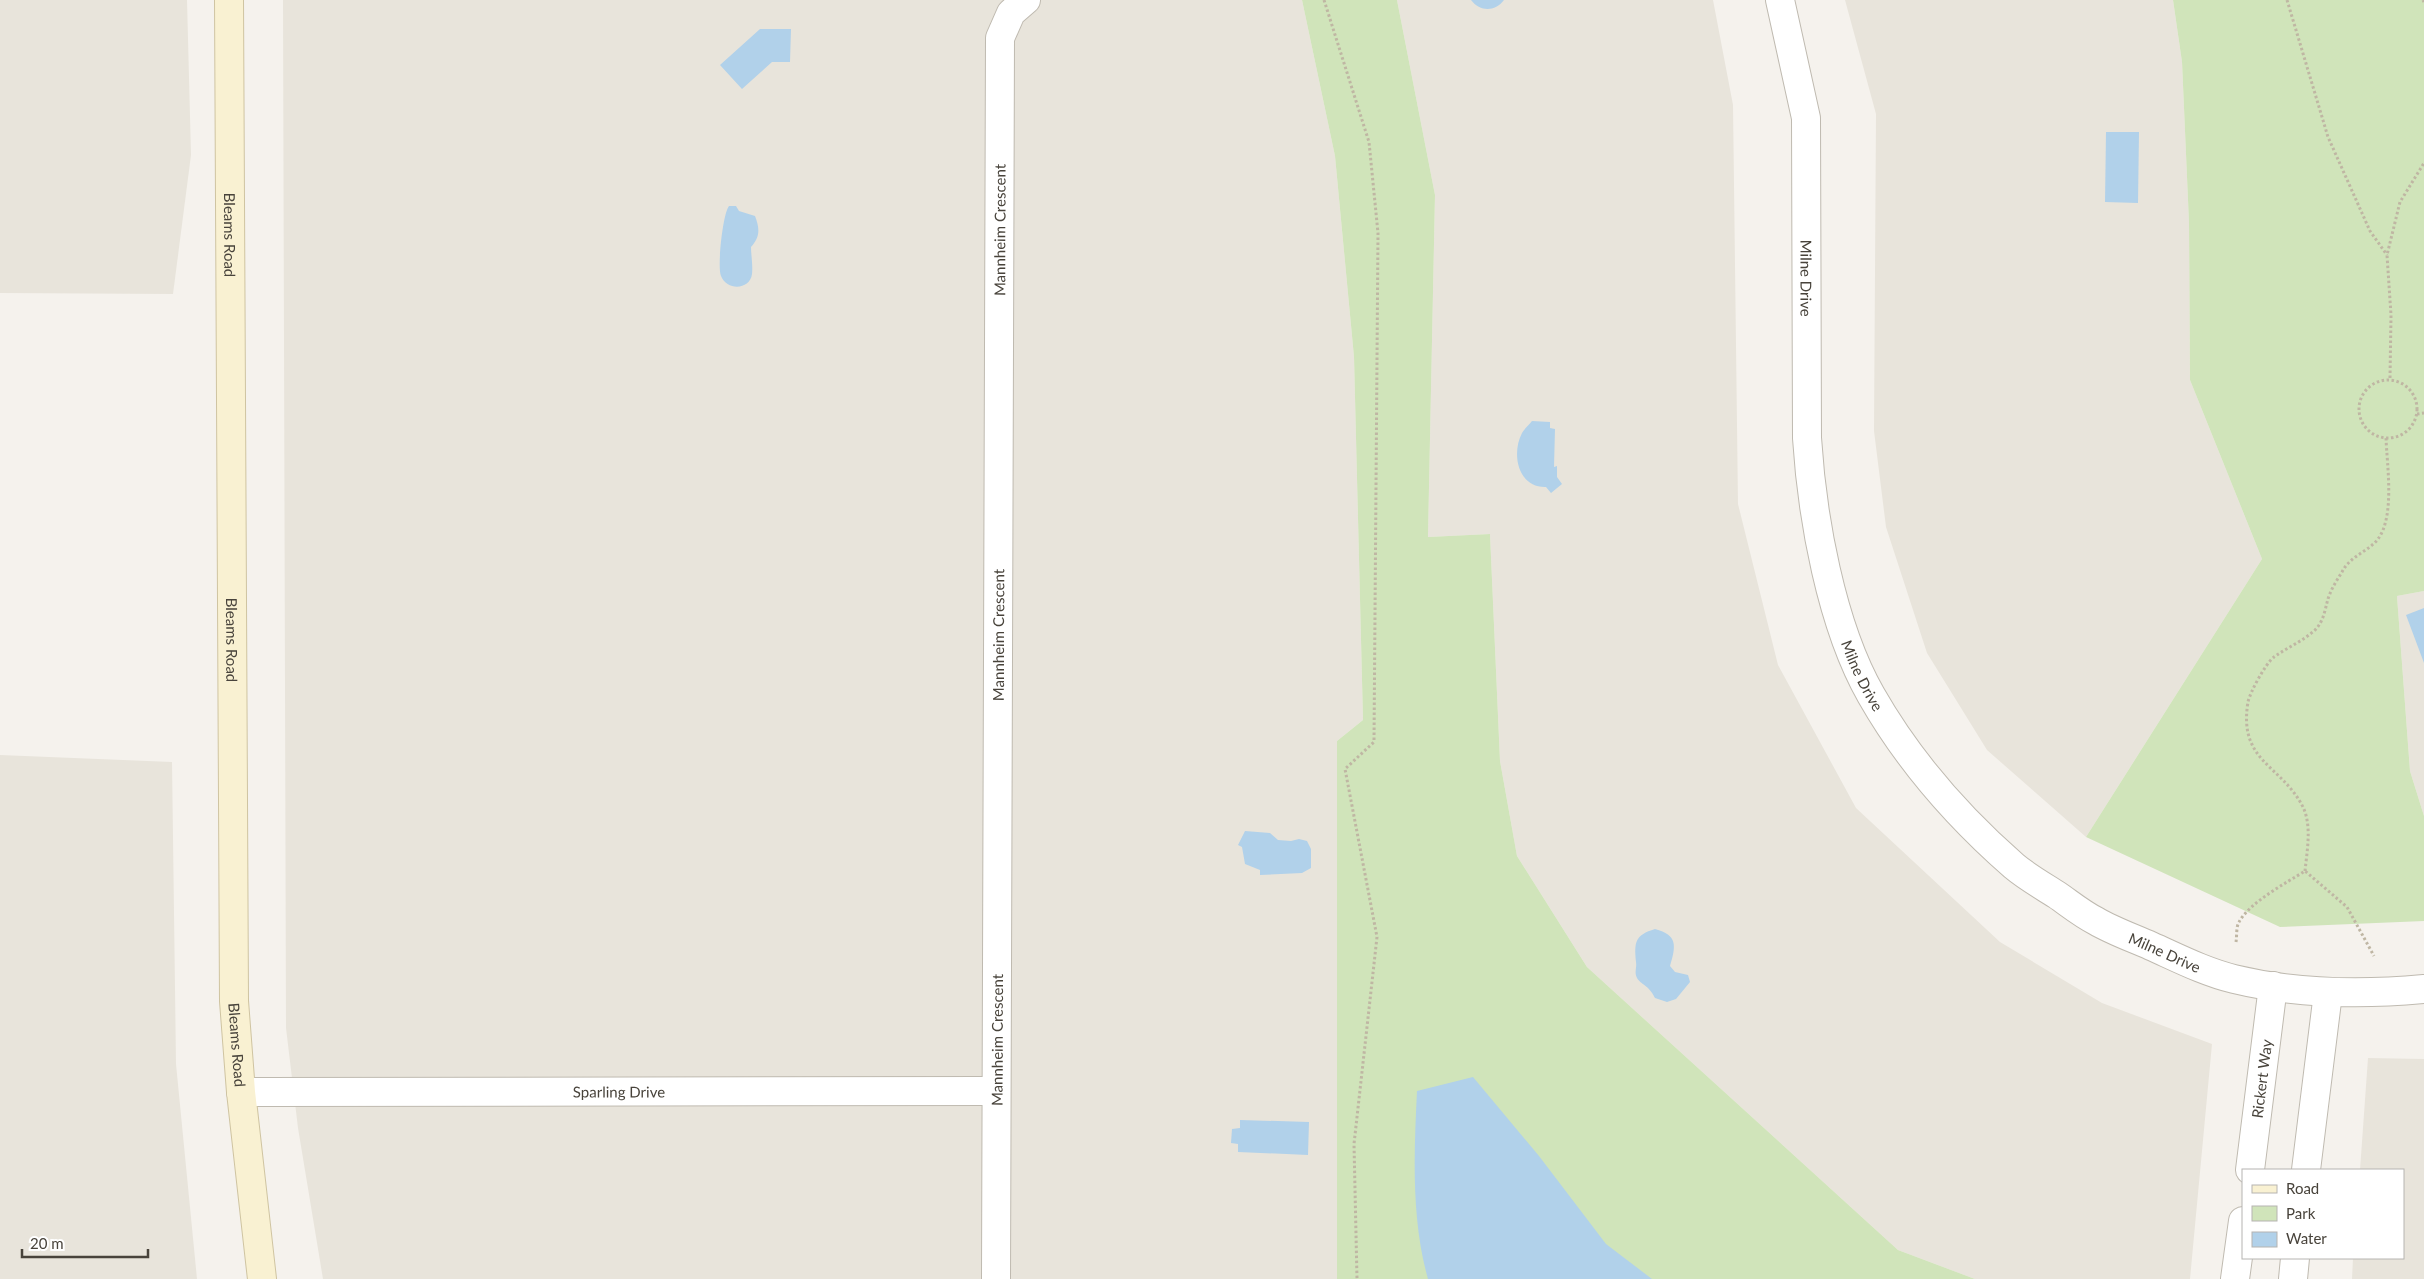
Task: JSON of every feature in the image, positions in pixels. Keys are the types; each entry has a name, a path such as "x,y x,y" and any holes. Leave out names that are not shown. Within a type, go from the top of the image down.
{"main road":[{"name":"Bleams Road","path":"229,0 234,1001 240,1092 262,1279"}],"street":[{"name":"Mannheim Crescent","path":"996,1279 1000,38 1011,13 1026,0"},
{"name":"Milne Drive","path":"1780,0 1806,118 1808,438 1810,478 1832,594 1849,645 1870,694 1906,749 1946,802 2016,868 2095,921 2193,965 2232,978 2273,986 2328,993 2393,992 2424,989"},
{"name":"Rickert Way","path":"2250,1169 2273,986"},
{"path":"2306,1169 2328,993"},
{"name":"Sparling Drive","path":"240,1092 996,1090"},
{"path":"2235,1279 2242,1229"},
{"path":"2293,1279 2295,1259"}],"path":[{"path":"1324,0 1369,142 1378,233 1374,742 1345,769 1377,937 1354,1144 1357,1279"},
{"path":"2287,0 2328,137 2370,231 2386,255"},
{"path":"2390,378 2391,323 2386,255 2400,202 2424,163"},
{"path":"2390,378 2404,384 2410,390 2415,397 2417,414 2410,430 2394,438 2386,438 2368,431 2358,413 2362,394 2369,386 2390,378"},
{"path":"2417,414 2424,413"},
{"path":"2305,871 2308,837 2304,809 2293,792 2253,750 2245,726 2249,700 2273,658 2297,644 2317,628 2325,614 2328,598 2343,569 2358,553 2377,540 2387,520 2386,438"},
{"path":"2232,978 2238,923 2256,905 2305,871"},
{"path":"2305,871 2347,906 2393,992"}],"shaded area":[{"path":"0,0 187,0 191,155 173,294 0,293"},
{"path":"283,0 1302,0 1335,156 1354,357 1363,720 1337,741 1337,1279 323,1279 298,1128 286,1028"},
{"path":"1397,0 1713,0 1733,105 1738,504 1778,665 1856,808 2000,942 2102,1003 2212,1044 2190,1279 1975,1279 1898,1250 1587,967 1517,856 1500,761 1490,534 1428,537 1435,195"},
{"path":"1845,0 2173,0 2182,62 2189,223 2190,380 2262,559 2086,837 1987,750 1927,653 1886,527 1874,431 1876,114"},
{"path":"2424,591 2424,816 2410,771 2397,596"},
{"path":"0,755 172,762 176,1064 197,1279 0,1279"},
{"path":"2368,1058 2424,1059 2424,1279 2352,1279 2353,1259 2404,1259 2404,1169 2360,1169"}],"green space":[{"path":"1302,0 1397,0 1435,195 1428,537 1490,534 1500,761 1517,856 1587,967 1898,1250 1975,1279 1337,1279 1337,741 1363,720 1354,357 1335,156"},
{"path":"2173,0 2424,0 2424,591 2397,596 2410,771 2424,816 2424,921 2280,927 2086,837 2262,559 2190,380 2189,223 2182,62"}],"water":[{"path":"1471,0 1504,0 1496,7 1488,9 1479,7"},
{"path":"760,29 791,29 790,62 772,62 742,89 720,65"},
{"path":"2106,132 2139,132 2138,203 2105,202"},
{"path":"729,206 736,206 739,211 755,216 758,225 758,236 751,247 752,274 747,283 738,287 724,281 720,270 723,229"},
{"path":"1532,421 1550,422 1550,428 1555,429 1554,467 1557,466 1557,477 1562,484 1551,493 1546,487 1536,486 1529,482 1519,468 1517,450 1519,441 1523,432"},
{"path":"2424,608 2424,663 2406,615"},
{"path":"1245,831 1270,833 1278,840 1291,841 1299,839 1307,841 1311,849 1311,868 1302,873 1260,875 1260,870 1245,864 1242,847 1238,845"},
{"path":"1655,929 1668,934 1671,938 1674,947 1670,966 1675,972 1688,975 1690,982 1676,999 1667,1002 1655,998 1650,990 1637,978 1636,974 1635,949 1637,940 1643,934"},
{"path":"1473,1077 1539,1156 1606,1244 1652,1279 1428,1279 1416,1209 1415,1138 1417,1091"},
{"path":"1240,1120 1309,1122 1308,1155 1238,1152 1238,1144 1231,1143 1232,1129 1240,1128"}]}
